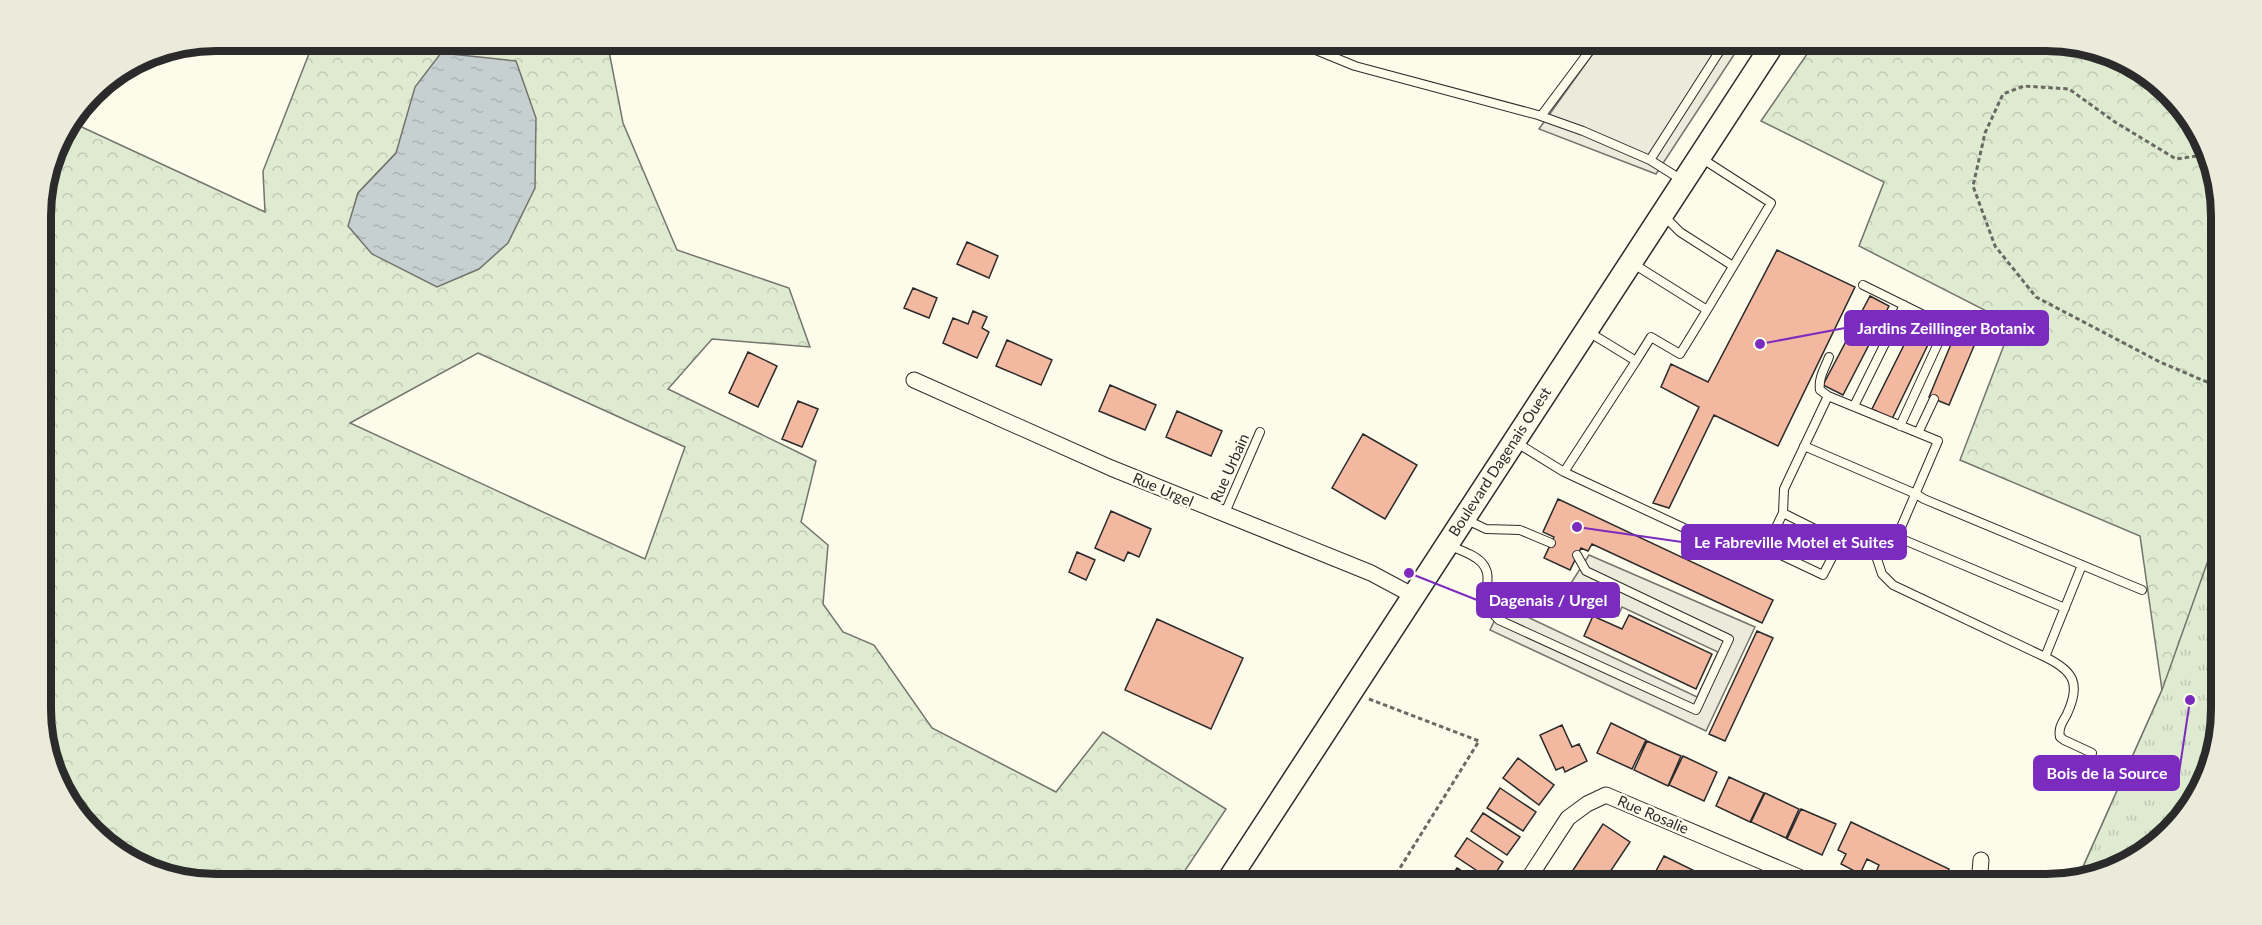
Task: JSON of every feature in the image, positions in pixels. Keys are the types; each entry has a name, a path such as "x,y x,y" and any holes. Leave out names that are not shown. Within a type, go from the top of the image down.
{"main road":[{"name":"Boulevard Dagenais Ouest","path":"1232,874 1768,51"}],"street":[{"name":"Rue Urgel","path":"914,380 1111,468 1371,573 1414,596"},
{"name":"Rue Rosalie","path":"1532,874 1568,818 1587,804 1606,795 1792,874"},
{"path":"1980,874 1981,860"}],"lane":[{"path":"1320,51 1355,66 1541,116 1583,131 1650,160 1683,181"},
{"path":"1541,116 1589,51"},
{"path":"1650,160 1719,51"},
{"path":"1564,472 1651,337 1680,354 1771,202 1699,157"},
{"path":"1662,214 1680,232 1733,266"},
{"path":"1630,262 1707,310"},
{"path":"1863,285 1946,326 1900,426"},
{"path":"1854,406 1904,305"},
{"path":"1586,330 1636,361"},
{"path":"1783,513 1863,553 1876,556 1889,550 1897,537 1938,441 1828,396 1820,390 1820,379 1829,357"},
{"path":"1766,548 1783,513 1784,489 1828,396"},
{"path":"1918,433 1934,399"},
{"name":"Rue Urbain","path":"1224,515 1260,432"},
{"path":"1513,441 1564,472 1699,535 1766,548 1823,575 1839,542"},
{"path":"1804,446 2142,590"},
{"path":"1464,518 1486,529 1520,530 1551,543"},
{"path":"1897,537 2065,608"},
{"path":"1447,544 1469,554 1482,564 1488,576 1486,600 1489,609 1499,620 1696,710 1729,639 1586,572 1577,555"},
{"path":"1876,556 1882,574 1893,585 2067,669 2073,682 2071,704 2060,726 2060,736 2064,741 2092,753"},
{"path":"2046,657 2082,566"}],"path":[{"path":"2199,156 2176,159 2115,122 2069,89 2024,86 2003,94 1985,133 1973,186 1995,246 2036,297 2160,362 2211,384"},
{"path":"1352,690 1376,703 1479,741 1396,874"}],"green space":[{"path":"310,51 609,51 623,123 677,250 789,288 810,347 712,339 668,389 816,461 801,522 828,545 823,604 843,632 874,645 932,728 1056,792 1103,732 1226,809 1183,874 216,874 194,873 163,865 124,846 92,818 79,801 60,762 52,731 52,194 64,153 78,125 265,212 263,171","holes":["396,153 349,226 358,193","478,353 685,447 645,559 350,423"]},
{"path":"1809,51 2046,51 2079,54 2129,73 2163,99 2189,133 2205,173 2210,194 2211,216 2210,731 2194,782 2177,810 2147,840 2129,852 2082,870 2162,690 2140,536 1960,460 2012,324 1859,246 1884,182 1761,121"},
{"path":"2211,552 2210,731 2194,782 2177,810 2147,840 2129,852 2082,870 2162,690"}],"shaded area":[{"path":"1595,51 1736,51 1656,174 1539,129"},
{"path":"1589,555 1755,627 1706,731 1490,630 1502,605 1697,697 1718,652 1622,607 1618,616 1566,591"}],"water":[{"path":"441,53 516,61 536,118 535,188 508,243 479,269 437,287 372,254 348,226 358,193 396,153 415,87"}],"building":[{"path":"967,242 998,256 989,278 957,264"},
{"path":"1777,250 1855,287 1778,446 1714,415 1669,508 1653,503 1699,407 1661,387 1671,364 1708,382"},
{"path":"913,288 937,298 929,318 904,308"},
{"path":"1870,296 1889,306 1843,395 1823,385"},
{"path":"973,311 987,317 982,328 989,332 977,358 943,343 953,318 968,324"},
{"path":"1917,319 1936,328 1892,419 1872,409"},
{"path":"1954,337 1974,346 1949,405 1929,397"},
{"path":"1007,340 1052,360 1041,385 996,366"},
{"path":"748,352 777,366 758,407 729,393"},
{"path":"1110,385 1156,405 1145,430 1099,411"},
{"path":"798,401 818,409 802,447 782,439"},
{"path":"1177,411 1222,431 1211,456 1166,437"},
{"path":"1363,434 1417,465 1385,519 1332,488"},
{"path":"1558,499 1773,600 1762,623 1592,544 1588,551 1581,548 1570,570 1544,558 1554,537 1543,532"},
{"path":"1111,511 1151,529 1139,557 1128,552 1124,561 1095,548"},
{"path":"1077,552 1095,560 1086,580 1069,572"},
{"path":"1629,615 1712,654 1696,689 1584,636 1593,616 1622,629"},
{"path":"1157,619 1243,658 1211,729 1125,690"},
{"path":"1757,631 1773,638 1725,741 1709,734"},
{"path":"1611,723 1646,740 1632,769 1597,753"},
{"path":"1562,725 1572,747 1579,744 1587,761 1565,772 1563,767 1556,770 1540,735"},
{"path":"1647,741 1681,756 1668,786 1634,770"},
{"path":"1683,756 1717,772 1704,801 1669,785"},
{"path":"1518,758 1554,785 1539,805 1503,778"},
{"path":"1729,777 1764,793 1750,822 1716,806"},
{"path":"1500,788 1536,812 1523,831 1487,808"},
{"path":"1765,793 1799,809 1786,838 1751,822"},
{"path":"1801,809 1836,824 1822,855 1787,839"},
{"path":"1483,813 1520,837 1507,855 1471,831"},
{"path":"1851,822 1949,869 1946,874 1875,874 1879,865 1867,859 1860,874 1841,864 1846,854 1838,850"},
{"path":"1603,824 1630,842 1609,874 1570,874"},
{"path":"1467,838 1503,862 1495,874 1482,874 1455,856"},
{"path":"1664,856 1701,874 1654,874"},
{"path":"1457,868 1466,874 1453,874"}],"place":[{"name":"Jardins Zeillinger Botanix","path":"1760,344"},
{"name":"Le Fabreville Motel et Suites","path":"1577,527"},
{"name":"Dagenais / Urgel","path":"1409,573"},
{"name":"Bois de la Source","path":"2190,700"}]}
